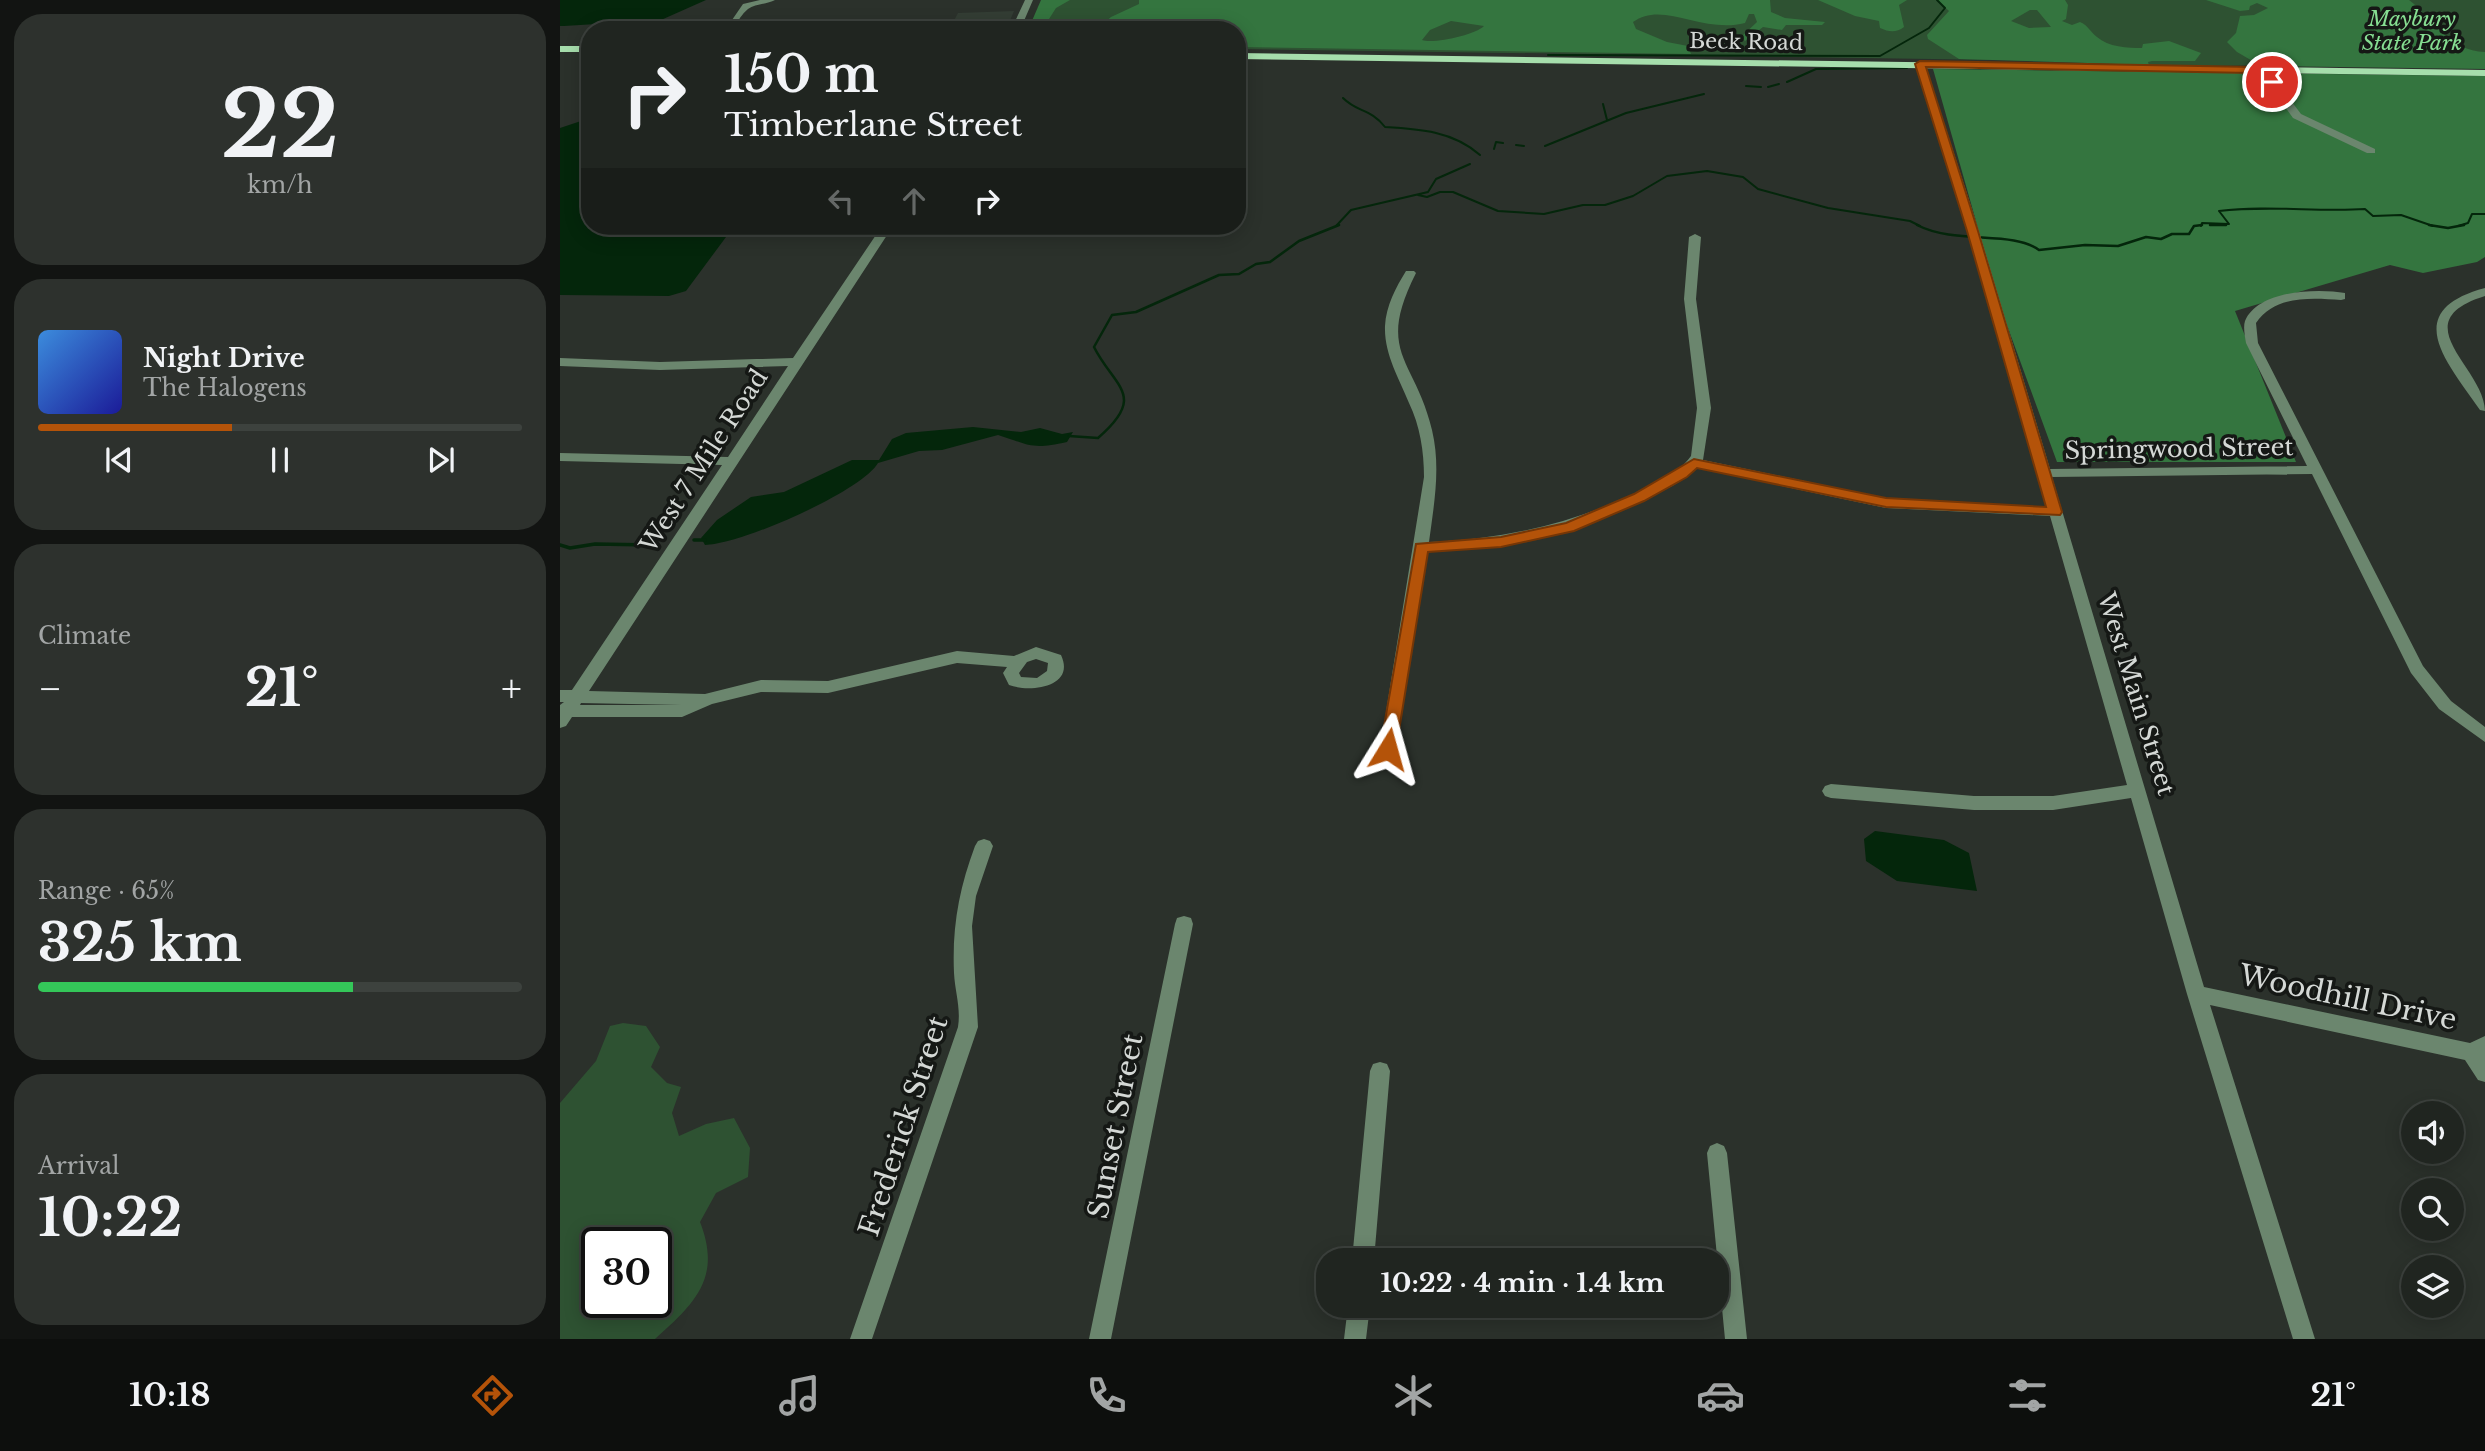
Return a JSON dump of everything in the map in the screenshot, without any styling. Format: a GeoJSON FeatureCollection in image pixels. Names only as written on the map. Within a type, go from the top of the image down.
{"type":"FeatureCollection","features":[{"type":"Feature","properties":{"kind":"main road"},"geometry":{"type":"LineString","coordinates":[[560,49],[581,49]]}},
{"type":"Feature","properties":{"kind":"main road","name":"Beck Road"},"geometry":{"type":"LineString","coordinates":[[1246,57],[1920,64],[2255,70],[2271,74],[2485,73]]}},
{"type":"Feature","properties":{"kind":"street"},"geometry":{"type":"LineString","coordinates":[[737,21],[746,6],[771,0]]}},
{"type":"Feature","properties":{"kind":"street"},"geometry":{"type":"LineString","coordinates":[[1019,21],[1029,0]]}},
{"type":"Feature","properties":{"kind":"street","name":"West Main Street"},"geometry":{"type":"LineString","coordinates":[[1920,64],[2139,790],[2197,994],[2304,1339]]}},
{"type":"Feature","properties":{"kind":"street"},"geometry":{"type":"LineString","coordinates":[[2271,74],[2297,116],[2371,151]]}},
{"type":"Feature","properties":{"kind":"street","name":"West 7 Mile Road"},"geometry":{"type":"LineString","coordinates":[[565,707],[881,235]]}},
{"type":"Feature","properties":{"kind":"street"},"geometry":{"type":"LineString","coordinates":[[1421,547],[1501,542],[1569,528],[1639,497],[1682,474],[1694,463],[1698,457],[1704,408],[1690,299],[1695,237]]}},
{"type":"Feature","properties":{"kind":"street"},"geometry":{"type":"LineString","coordinates":[[1388,749],[1421,547],[1430,452],[1423,421],[1393,353],[1390,329],[1392,307],[1410,273]]}},
{"type":"Feature","properties":{"kind":"street"},"geometry":{"type":"LineString","coordinates":[[2485,292],[2464,297],[2452,305],[2442,318],[2440,330],[2451,356],[2485,407]]}},
{"type":"Feature","properties":{"kind":"street"},"geometry":{"type":"LineString","coordinates":[[2341,296],[2296,297],[2269,304],[2254,316],[2249,328],[2255,352],[2417,669],[2445,705],[2485,736]]}},
{"type":"Feature","properties":{"kind":"street"},"geometry":{"type":"LineString","coordinates":[[560,362],[660,366],[671,370],[793,367]]}},
{"type":"Feature","properties":{"kind":"street"},"geometry":{"type":"LineString","coordinates":[[560,457],[731,461]]}},
{"type":"Feature","properties":{"kind":"street"},"geometry":{"type":"LineString","coordinates":[[1694,463],[1886,503],[2055,512]]}},
{"type":"Feature","properties":{"kind":"street","name":"Springwood Street"},"geometry":{"type":"LineString","coordinates":[[2043,473],[2316,470]]}},
{"type":"Feature","properties":{"kind":"street"},"geometry":{"type":"LineString","coordinates":[[565,707],[682,712],[708,699],[761,687],[828,687],[957,657],[1016,663]]}},
{"type":"Feature","properties":{"kind":"street"},"geometry":{"type":"LineString","coordinates":[[1831,791],[1974,803],[2040,803],[2139,790]]}},
{"type":"Feature","properties":{"kind":"street","name":"Frederick Street"},"geometry":{"type":"LineString","coordinates":[[861,1339],[968,1027],[970,1006],[964,984],[962,914],[968,885],[984,846]]}},
{"type":"Feature","properties":{"kind":"street","name":"Sunset Street"},"geometry":{"type":"LineString","coordinates":[[1100,1339],[1184,924]]}},
{"type":"Feature","properties":{"kind":"street","name":"Woodhill Drive"},"geometry":{"type":"LineString","coordinates":[[2197,994],[2478,1049]]}},
{"type":"Feature","properties":{"kind":"street"},"geometry":{"type":"LineString","coordinates":[[2478,1049],[2485,1073]]}},
{"type":"Feature","properties":{"kind":"street"},"geometry":{"type":"LineString","coordinates":[[1364,1248],[1380,1071]]}},
{"type":"Feature","properties":{"kind":"street"},"geometry":{"type":"LineString","coordinates":[[1717,1153],[1736,1339]]}},
{"type":"Feature","properties":{"kind":"street"},"geometry":{"type":"LineString","coordinates":[[1355,1339],[1358,1318]]}},
{"type":"Feature","properties":{"kind":"shaded area"},"geometry":{"type":"Polygon","coordinates":[[[560,0],[706,0],[661,20],[581,21],[581,25],[560,26],[560,0]]]}},
{"type":"Feature","properties":{"kind":"shaded area"},"geometry":{"type":"Polygon","coordinates":[[[1014,11],[1010,21],[954,21],[958,13],[1014,11]]]}},
{"type":"Feature","properties":{"kind":"shaded area"},"geometry":{"type":"Polygon","coordinates":[[[581,121],[581,235],[729,235],[686,291],[669,296],[560,295],[560,128],[581,121]]]}},
{"type":"Feature","properties":{"kind":"shaded area"},"geometry":{"type":"Polygon","coordinates":[[[973,427],[1021,432],[1040,428],[1062,434],[1073,432],[1067,442],[1046,446],[1031,445],[998,435],[942,450],[919,451],[878,463],[849,488],[770,527],[721,543],[705,545],[701,538],[717,520],[751,497],[784,492],[852,460],[879,460],[892,439],[906,433],[973,427]]]}},
{"type":"Feature","properties":{"kind":"shaded area"},"geometry":{"type":"Polygon","coordinates":[[[1875,831],[1944,840],[1969,853],[1977,891],[1897,881],[1866,861],[1864,839],[1875,831]]]}},
{"type":"Feature","properties":{"kind":"green space"},"geometry":{"type":"Polygon","coordinates":[[[1041,0],[1070,0],[1056,8],[1049,19],[1056,21],[1032,21],[1041,0]]]}},
{"type":"Feature","properties":{"kind":"green space","name":"Maybury State Park"},"geometry":{"type":"Polygon","coordinates":[[[1044,0],[2485,0],[2485,64],[2181,66],[2149,65],[2147,62],[1246,49],[1246,21],[1035,21],[1044,0]]]}},
{"type":"Feature","properties":{"kind":"green space"},"geometry":{"type":"Polygon","coordinates":[[[1139,0],[1770,0],[1771,12],[1785,18],[1825,22],[1822,25],[1786,25],[1782,30],[1763,27],[1745,41],[1741,37],[1757,22],[1754,14],[1749,14],[1745,23],[1729,25],[1657,14],[1633,22],[1636,29],[1667,42],[1688,46],[1691,54],[1246,47],[1246,21],[1106,21],[1139,4],[1139,0]],[[1451,21],[1430,30],[1422,40],[1454,38],[1484,26],[1451,21]]]}},
{"type":"Feature","properties":{"kind":"green space"},"geometry":{"type":"Polygon","coordinates":[[[1818,0],[1907,0],[1899,5],[1904,27],[1895,31],[1886,30],[1880,28],[1879,21],[1855,16],[1818,0]]]}},
{"type":"Feature","properties":{"kind":"green space"},"geometry":{"type":"Polygon","coordinates":[[[1937,0],[2065,0],[2068,5],[2066,19],[2062,21],[2072,25],[2080,22],[2097,37],[2112,45],[2142,48],[2143,44],[2169,41],[2201,53],[2195,61],[2152,61],[2148,62],[2149,65],[1959,59],[1928,39],[1927,35],[1949,11],[1937,0]],[[2030,10],[2011,21],[2029,28],[2051,27],[2037,10],[2030,10]]]}},
{"type":"Feature","properties":{"kind":"green space"},"geometry":{"type":"Polygon","coordinates":[[[2206,0],[2409,0],[2452,40],[2472,50],[2485,52],[2485,69],[2261,66],[2237,52],[2227,42],[2236,33],[2240,16],[2254,15],[2268,8],[2257,3],[2250,6],[2249,10],[2240,11],[2206,0]]]}},
{"type":"Feature","properties":{"kind":"green space"},"geometry":{"type":"Polygon","coordinates":[[[1933,69],[2485,76],[2485,257],[2477,262],[2423,273],[2390,265],[2235,311],[2296,462],[2057,462],[2000,306],[1933,69]]]}},
{"type":"Feature","properties":{"kind":"green space"},"geometry":{"type":"Polygon","coordinates":[[[623,1023],[646,1026],[660,1047],[651,1067],[667,1083],[681,1087],[672,1113],[679,1136],[706,1124],[734,1118],[750,1148],[748,1177],[716,1193],[700,1222],[708,1259],[701,1288],[693,1301],[655,1339],[560,1339],[560,1103],[596,1061],[610,1026],[623,1023]]]}},
{"type":"Feature","properties":{"kind":"waterway"},"geometry":{"type":"LineString","coordinates":[[1548,55],[1880,56],[1929,28],[1945,8],[1937,0]]}},
{"type":"Feature","properties":{"kind":"waterway"},"geometry":{"type":"LineString","coordinates":[[1787,82],[1816,69],[1907,68]]}},
{"type":"Feature","properties":{"kind":"waterway"},"geometry":{"type":"LineString","coordinates":[[1768,87],[1779,84]]}},
{"type":"Feature","properties":{"kind":"waterway"},"geometry":{"type":"LineString","coordinates":[[1746,86],[1761,87]]}},
{"type":"Feature","properties":{"kind":"waterway"},"geometry":{"type":"LineString","coordinates":[[1545,146],[1626,113],[1704,94]]}},
{"type":"Feature","properties":{"kind":"waterway"},"geometry":{"type":"LineString","coordinates":[[1343,98],[1385,127],[1423,130],[1447,136],[1480,155]]}},
{"type":"Feature","properties":{"kind":"waterway"},"geometry":{"type":"LineString","coordinates":[[1603,104],[1607,120]]}},
{"type":"Feature","properties":{"kind":"waterway"},"geometry":{"type":"LineString","coordinates":[[1494,149],[1496,142],[1503,143]]}},
{"type":"Feature","properties":{"kind":"waterway"},"geometry":{"type":"LineString","coordinates":[[1516,145],[1524,146]]}},
{"type":"Feature","properties":{"kind":"waterway"},"geometry":{"type":"LineString","coordinates":[[1336,226],[1351,210],[1428,192],[1436,179],[1470,164]]}},
{"type":"Feature","properties":{"kind":"waterway"},"geometry":{"type":"LineString","coordinates":[[1418,195],[1427,197],[1440,192],[1453,192],[1498,211],[1544,214],[1583,205],[1605,205],[1633,196],[1667,176],[1707,171],[1743,177],[1758,189],[1828,208],[1910,221],[1920,226]]}},
{"type":"Feature","properties":{"kind":"waterway"},"geometry":{"type":"LineString","coordinates":[[2201,225],[2229,224],[2219,211],[2237,209],[2365,209],[2373,216],[2401,215],[2431,225]]}},
{"type":"Feature","properties":{"kind":"waterway"},"geometry":{"type":"LineString","coordinates":[[2458,226],[2468,223],[2472,214],[2485,214]]}},
{"type":"Feature","properties":{"kind":"waterway"},"geometry":{"type":"LineString","coordinates":[[1069,436],[1098,438],[1121,411],[1124,401],[1122,391],[1094,347],[1112,315],[1136,312],[1219,275],[1239,274],[1256,264],[1270,262],[1299,241],[1339,225]]}},
{"type":"Feature","properties":{"kind":"waterway"},"geometry":{"type":"LineString","coordinates":[[1917,225],[1949,235],[2014,240],[2039,250],[2085,245],[2118,246],[2146,237],[2161,239],[2172,234],[2189,234],[2194,226],[2201,225]]}},
{"type":"Feature","properties":{"kind":"waterway"},"geometry":{"type":"LineString","coordinates":[[2210,225],[2226,225]]}},
{"type":"Feature","properties":{"kind":"waterway"},"geometry":{"type":"LineString","coordinates":[[2431,225],[2448,228],[2464,225]]}},
{"type":"Feature","properties":{"kind":"waterway"},"geometry":{"type":"LineString","coordinates":[[694,540],[705,540]]}},
{"type":"Feature","properties":{"kind":"waterway"},"geometry":{"type":"LineString","coordinates":[[560,545],[570,548],[595,544],[652,545]]}},
{"type":"Feature","properties":{"kind":"route"},"geometry":{"type":"LineString","coordinates":[[1388,749],[1421,547],[1501,542],[1569,528],[1639,497],[1682,474],[1694,463],[1886,503],[2055,512],[1973,231],[1920,64],[2255,70],[2258,75],[2272,82]]}}]}
